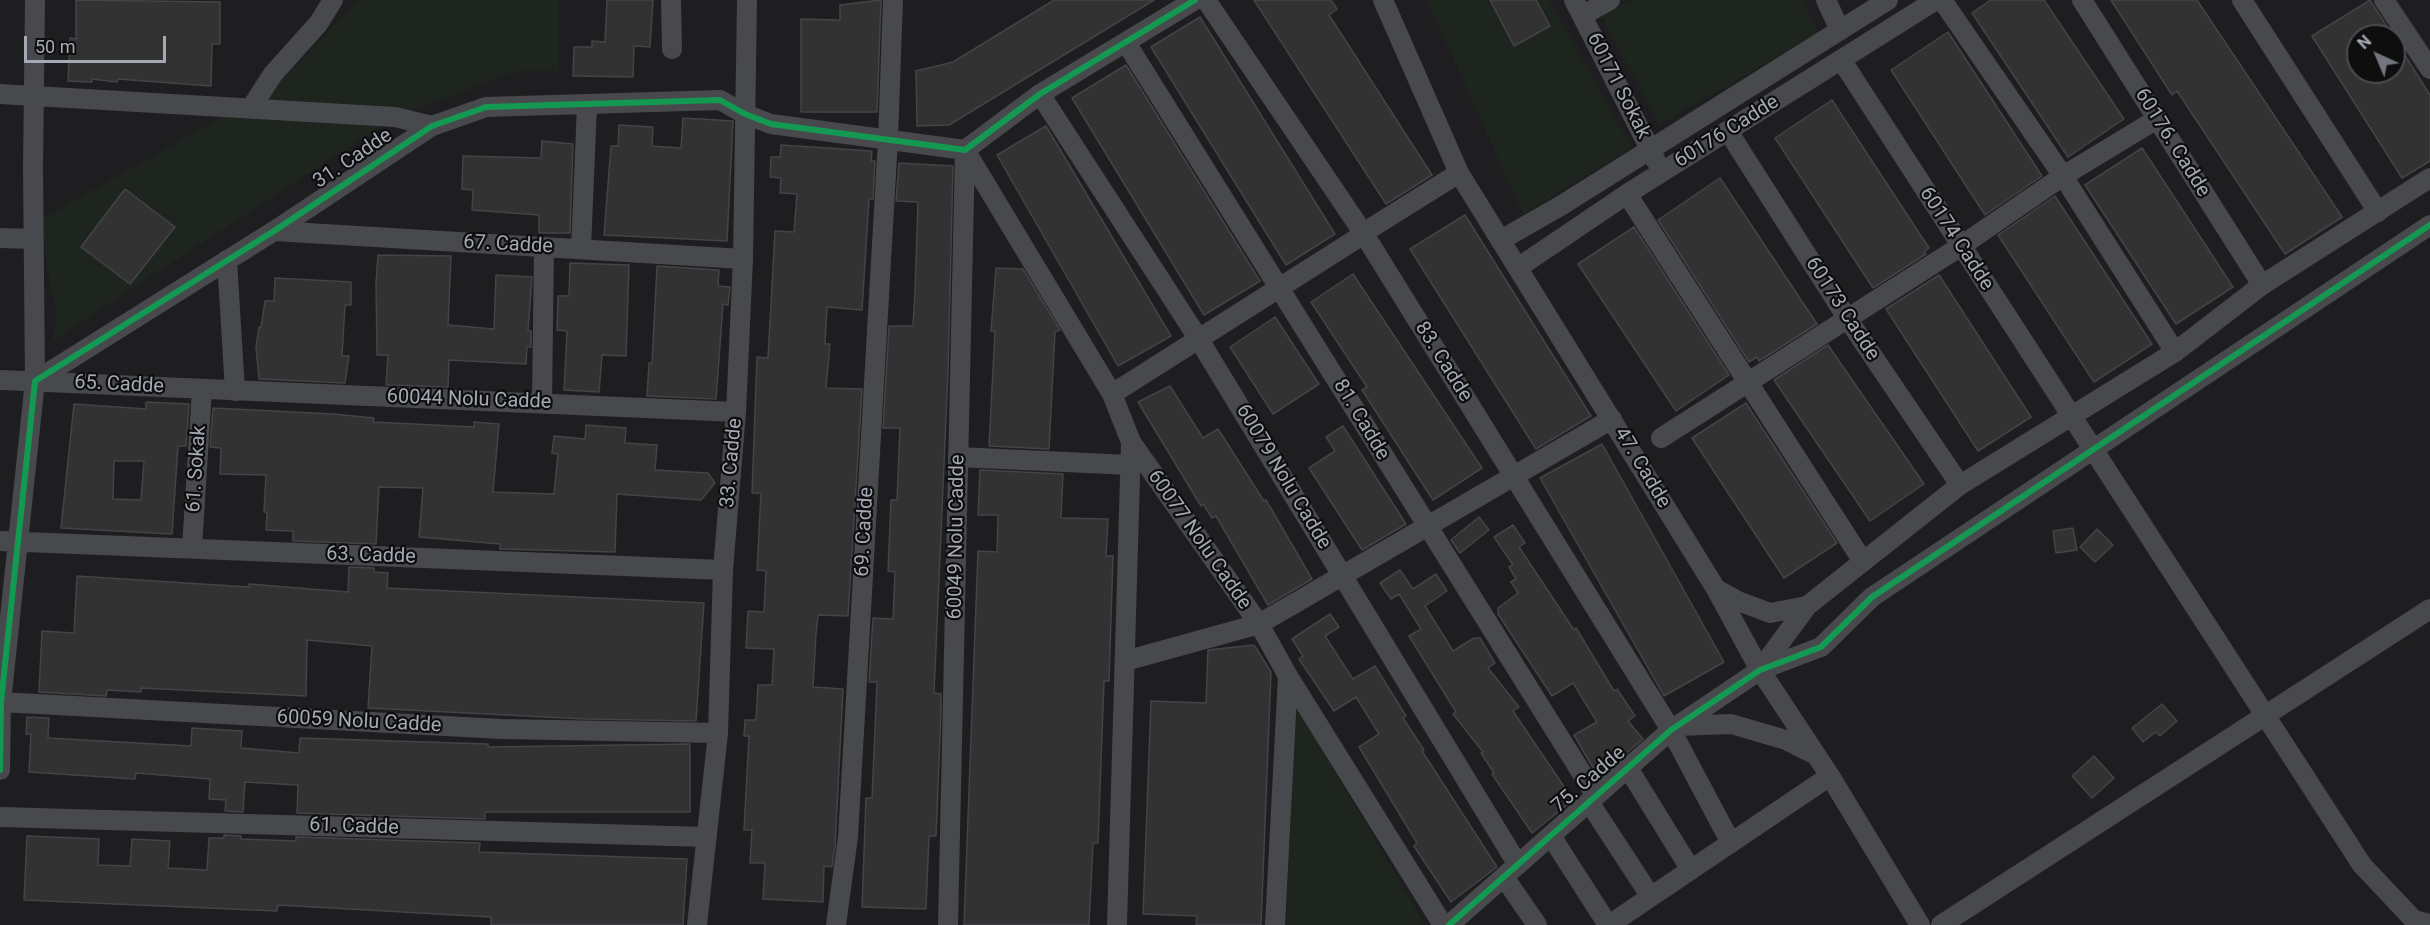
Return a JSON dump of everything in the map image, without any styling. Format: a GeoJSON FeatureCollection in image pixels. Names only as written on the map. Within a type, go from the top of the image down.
{"type":"FeatureCollection","features":[{"type":"Feature","properties":{"kind":"street"},"geometry":{"type":"LineString","coordinates":[[0,770],[0,702],[9,542],[35,381],[33,95],[35,0]]}},
{"type":"Feature","properties":{"kind":"street"},"geometry":{"type":"LineString","coordinates":[[250,108],[273,74],[318,24],[333,0]]}},
{"type":"Feature","properties":{"kind":"street"},"geometry":{"type":"LineString","coordinates":[[670,0],[672,49]]}},
{"type":"Feature","properties":{"kind":"street","name":"33. Cadde"},"geometry":{"type":"LineString","coordinates":[[697,925],[718,733],[723,570],[736,412],[742,259],[747,0]]}},
{"type":"Feature","properties":{"kind":"street","name":"69. Cadde"},"geometry":{"type":"LineString","coordinates":[[836,925],[848,837],[888,139],[893,0]]}},
{"type":"Feature","properties":{"kind":"street"},"geometry":{"type":"LineString","coordinates":[[965,150],[1040,94],[1127,44],[1195,0]]}},
{"type":"Feature","properties":{"kind":"street","name":"83. Cadde"},"geometry":{"type":"LineString","coordinates":[[1206,0],[1363,234],[1674,728],[1731,843]]}},
{"type":"Feature","properties":{"kind":"street","name":"47. Cadde"},"geometry":{"type":"LineString","coordinates":[[1383,0],[1459,173],[1716,589],[1760,670],[1830,776],[1920,925]]}},
{"type":"Feature","properties":{"kind":"street"},"geometry":{"type":"LineString","coordinates":[[1578,8],[1610,0]]}},
{"type":"Feature","properties":{"kind":"street"},"geometry":{"type":"LineString","coordinates":[[1826,0],[1840,30]]}},
{"type":"Feature","properties":{"kind":"street"},"geometry":{"type":"LineString","coordinates":[[1501,240],[1562,205],[1888,0]]}},
{"type":"Feature","properties":{"kind":"street","name":"60176 Cadde"},"geometry":{"type":"LineString","coordinates":[[1519,267],[1627,194],[1936,0]]}},
{"type":"Feature","properties":{"kind":"street"},"geometry":{"type":"LineString","coordinates":[[1942,0],[2063,176],[2175,352]]}},
{"type":"Feature","properties":{"kind":"street","name":"60176. Cadde"},"geometry":{"type":"LineString","coordinates":[[2082,0],[2262,285]]}},
{"type":"Feature","properties":{"kind":"street"},"geometry":{"type":"LineString","coordinates":[[2241,0],[2378,212]]}},
{"type":"Feature","properties":{"kind":"street"},"geometry":{"type":"LineString","coordinates":[[2385,0],[2430,69]]}},
{"type":"Feature","properties":{"kind":"street","name":"60171 Sokak"},"geometry":{"type":"LineString","coordinates":[[1578,8],[1662,173]]}},
{"type":"Feature","properties":{"kind":"street","name":"81. Cadde"},"geometry":{"type":"LineString","coordinates":[[1127,44],[1280,286],[1651,897]]}},
{"type":"Feature","properties":{"kind":"street","name":"60174 Cadde"},"geometry":{"type":"LineString","coordinates":[[1842,61],[2095,449],[2264,717],[2362,866],[2414,920],[2430,924]]}},
{"type":"Feature","properties":{"kind":"street"},"geometry":{"type":"LineString","coordinates":[[0,94],[395,117],[432,126]]}},
{"type":"Feature","properties":{"kind":"street","name":"60079 Nolu Cadde"},"geometry":{"type":"LineString","coordinates":[[1040,94],[1198,338],[1342,575],[1511,871],[1537,925]]}},
{"type":"Feature","properties":{"kind":"street","name":"31. Cadde"},"geometry":{"type":"LineString","coordinates":[[35,381],[274,231],[432,126],[486,107],[720,100],[745,114],[771,124],[965,150]]}},
{"type":"Feature","properties":{"kind":"street"},"geometry":{"type":"LineString","coordinates":[[581,249],[587,105]]}},
{"type":"Feature","properties":{"kind":"street"},"geometry":{"type":"LineString","coordinates":[[1661,438],[1961,246],[2063,176],[2157,119]]}},
{"type":"Feature","properties":{"kind":"street","name":"60173 Cadde"},"geometry":{"type":"LineString","coordinates":[[1728,132],[1847,318],[1960,485]]}},
{"type":"Feature","properties":{"kind":"street","name":"60077 Nolu Cadde"},"geometry":{"type":"LineString","coordinates":[[965,150],[1112,394],[1131,442],[1259,624],[1288,676],[1443,925]]}},
{"type":"Feature","properties":{"kind":"street","name":"60049 Nolu Cadde"},"geometry":{"type":"LineString","coordinates":[[948,925],[965,150]]}},
{"type":"Feature","properties":{"kind":"street"},"geometry":{"type":"LineString","coordinates":[[1112,394],[1459,173]]}},
{"type":"Feature","properties":{"kind":"street"},"geometry":{"type":"LineString","coordinates":[[1760,670],[1807,606],[1862,560],[1960,485],[2175,352],[2262,285],[2430,178]]}},
{"type":"Feature","properties":{"kind":"street"},"geometry":{"type":"LineString","coordinates":[[1627,194],[1862,560]]}},
{"type":"Feature","properties":{"kind":"street"},"geometry":{"type":"LineString","coordinates":[[1760,670],[1821,647],[1872,597],[2430,225]]}},
{"type":"Feature","properties":{"kind":"street","name":"67. Cadde"},"geometry":{"type":"LineString","coordinates":[[274,231],[742,259]]}},
{"type":"Feature","properties":{"kind":"street"},"geometry":{"type":"LineString","coordinates":[[0,238],[33,239]]}},
{"type":"Feature","properties":{"kind":"street"},"geometry":{"type":"LineString","coordinates":[[542,404],[544,247]]}},
{"type":"Feature","properties":{"kind":"street"},"geometry":{"type":"LineString","coordinates":[[227,260],[235,391]]}},
{"type":"Feature","properties":{"kind":"street","name":"65. Cadde"},"geometry":{"type":"LineString","coordinates":[[0,380],[202,389]]}},
{"type":"Feature","properties":{"kind":"street","name":"60044 Nolu Cadde"},"geometry":{"type":"LineString","coordinates":[[202,389],[736,412]]}},
{"type":"Feature","properties":{"kind":"street","name":"61. Sokak"},"geometry":{"type":"LineString","coordinates":[[192,548],[202,389]]}},
{"type":"Feature","properties":{"kind":"street"},"geometry":{"type":"LineString","coordinates":[[1125,661],[1259,624],[1515,478],[1612,419]]}},
{"type":"Feature","properties":{"kind":"street"},"geometry":{"type":"LineString","coordinates":[[1117,925],[1131,442]]}},
{"type":"Feature","properties":{"kind":"street"},"geometry":{"type":"LineString","coordinates":[[958,457],[1130,465]]}},
{"type":"Feature","properties":{"kind":"street","name":"63. Cadde"},"geometry":{"type":"LineString","coordinates":[[9,542],[723,570]]}},
{"type":"Feature","properties":{"kind":"street"},"geometry":{"type":"LineString","coordinates":[[1716,589],[1738,602],[1770,613],[1807,606]]}},
{"type":"Feature","properties":{"kind":"street"},"geometry":{"type":"LineString","coordinates":[[1941,925],[2430,609]]}},
{"type":"Feature","properties":{"kind":"street","name":"75. Cadde"},"geometry":{"type":"LineString","coordinates":[[1449,925],[1674,728],[1760,670]]}},
{"type":"Feature","properties":{"kind":"street"},"geometry":{"type":"LineString","coordinates":[[1275,925],[1288,676]]}},
{"type":"Feature","properties":{"kind":"street","name":"60059 Nolu Cadde"},"geometry":{"type":"LineString","coordinates":[[0,702],[501,729],[718,733]]}},
{"type":"Feature","properties":{"kind":"street"},"geometry":{"type":"LineString","coordinates":[[1674,728],[1731,724],[1786,740],[1816,755]]}},
{"type":"Feature","properties":{"kind":"street"},"geometry":{"type":"LineString","coordinates":[[1628,768],[1691,870]]}},
{"type":"Feature","properties":{"kind":"street"},"geometry":{"type":"LineString","coordinates":[[1551,836],[1609,925],[1830,776]]}},
{"type":"Feature","properties":{"kind":"street","name":"61. Cadde"},"geometry":{"type":"LineString","coordinates":[[0,818],[707,837]]}},
{"type":"Feature","properties":{"kind":"shaded area"},"geometry":{"type":"Polygon","coordinates":[[[0,0],[2430,0],[2430,925],[0,925],[0,0]]]}},
{"type":"Feature","properties":{"kind":"shaded area"},"geometry":{"type":"Polygon","coordinates":[[[360,0],[559,0],[559,71],[517,71],[395,117],[52,341],[57,316],[47,267],[42,219],[274,87],[360,0]]]}},
{"type":"Feature","properties":{"kind":"shaded area"},"geometry":{"type":"Polygon","coordinates":[[[1427,0],[1549,0],[1632,147],[1523,214],[1427,0]]]}},
{"type":"Feature","properties":{"kind":"shaded area"},"geometry":{"type":"Polygon","coordinates":[[[1630,0],[1801,0],[1819,33],[1659,125],[1601,15],[1630,0]]]}},
{"type":"Feature","properties":{"kind":"shaded area"},"geometry":{"type":"Polygon","coordinates":[[[1292,699],[1423,921],[1420,925],[1286,925],[1292,699]]]}},
{"type":"Feature","properties":{"kind":"building"},"geometry":{"type":"Polygon","coordinates":[[[76,0],[220,2],[220,44],[212,44],[211,86],[118,79],[117,82],[92,79],[92,82],[68,81],[70,38],[76,39],[76,0]]]}},
{"type":"Feature","properties":{"kind":"building"},"geometry":{"type":"Polygon","coordinates":[[[607,0],[653,0],[650,47],[634,46],[633,77],[573,76],[574,47],[592,47],[592,41],[605,42],[607,0]]]}},
{"type":"Feature","properties":{"kind":"building"},"geometry":{"type":"Polygon","coordinates":[[[881,0],[877,112],[801,112],[801,19],[840,20],[840,5],[881,0]]]}},
{"type":"Feature","properties":{"kind":"building"},"geometry":{"type":"Polygon","coordinates":[[[1054,0],[1154,0],[949,125],[917,126],[916,71],[953,62],[1054,0]]]}},
{"type":"Feature","properties":{"kind":"building"},"geometry":{"type":"Polygon","coordinates":[[[1254,0],[1331,0],[1337,9],[1329,15],[1432,175],[1386,204],[1254,0]]]}},
{"type":"Feature","properties":{"kind":"building"},"geometry":{"type":"Polygon","coordinates":[[[1490,0],[1536,0],[1550,26],[1514,46],[1490,0]]]}},
{"type":"Feature","properties":{"kind":"building"},"geometry":{"type":"Polygon","coordinates":[[[1991,0],[2044,0],[2124,119],[2068,157],[1972,13],[1991,0]]]}},
{"type":"Feature","properties":{"kind":"building"},"geometry":{"type":"Polygon","coordinates":[[[2111,0],[2197,0],[2342,217],[2285,254],[2177,91],[2172,95],[2111,0]]]}},
{"type":"Feature","properties":{"kind":"building"},"geometry":{"type":"Polygon","coordinates":[[[2370,0],[2385,24],[2346,24],[2346,84],[2406,84],[2406,57],[2430,95],[2430,161],[2402,178],[2312,36],[2370,0]]]}},
{"type":"Feature","properties":{"kind":"building"},"geometry":{"type":"Polygon","coordinates":[[[1200,17],[1335,234],[1286,265],[1151,47],[1200,17]]]}},
{"type":"Feature","properties":{"kind":"building"},"geometry":{"type":"Polygon","coordinates":[[[1948,32],[2042,176],[1985,215],[1891,70],[1948,32]]]}},
{"type":"Feature","properties":{"kind":"building"},"geometry":{"type":"Polygon","coordinates":[[[1126,65],[1260,281],[1204,315],[1072,98],[1126,65]]]}},
{"type":"Feature","properties":{"kind":"building"},"geometry":{"type":"Polygon","coordinates":[[[1832,100],[1929,248],[1924,252],[1926,254],[1873,288],[1775,138],[1832,100]]]}},
{"type":"Feature","properties":{"kind":"building"},"geometry":{"type":"Polygon","coordinates":[[[683,118],[733,121],[727,241],[604,235],[611,146],[618,146],[619,125],[653,127],[652,146],[681,148],[683,118]]]}},
{"type":"Feature","properties":{"kind":"building"},"geometry":{"type":"Polygon","coordinates":[[[1046,126],[1171,336],[1118,366],[997,155],[1046,126]]]}},
{"type":"Feature","properties":{"kind":"building"},"geometry":{"type":"Polygon","coordinates":[[[542,141],[573,144],[570,233],[539,233],[539,215],[472,210],[473,190],[462,189],[463,156],[541,158],[542,141]]]}},
{"type":"Feature","properties":{"kind":"building"},"geometry":{"type":"Polygon","coordinates":[[[781,145],[872,151],[871,161],[875,161],[873,199],[869,199],[862,310],[827,307],[825,344],[830,344],[826,388],[862,389],[848,616],[818,615],[816,634],[813,687],[843,689],[835,846],[832,867],[824,866],[823,902],[763,899],[765,863],[750,863],[752,830],[744,830],[749,736],[744,736],[745,720],[756,720],[758,685],[772,685],[774,649],[746,648],[748,611],[764,612],[766,571],[757,570],[761,493],[752,493],[757,357],[768,358],[775,231],[794,232],[797,194],[780,193],[781,178],[770,177],[771,157],[780,157],[781,145]]]}},
{"type":"Feature","properties":{"kind":"building"},"geometry":{"type":"Polygon","coordinates":[[[2142,148],[2233,287],[2176,324],[2085,185],[2142,148]]]}},
{"type":"Feature","properties":{"kind":"building"},"geometry":{"type":"Polygon","coordinates":[[[899,163],[953,166],[948,372],[934,693],[941,694],[941,710],[936,836],[929,836],[926,909],[862,907],[866,798],[872,798],[877,682],[869,682],[873,618],[893,619],[895,572],[888,571],[891,500],[897,500],[900,428],[883,428],[889,326],[913,326],[915,291],[918,202],[896,201],[899,163]]]}},
{"type":"Feature","properties":{"kind":"building"},"geometry":{"type":"Polygon","coordinates":[[[1720,178],[1817,324],[1759,361],[1757,357],[1749,362],[1658,220],[1720,178]]]}},
{"type":"Feature","properties":{"kind":"building"},"geometry":{"type":"Polygon","coordinates":[[[125,189],[175,227],[130,284],[81,247],[125,189]]]}},
{"type":"Feature","properties":{"kind":"building"},"geometry":{"type":"Polygon","coordinates":[[[2055,196],[2152,344],[2094,382],[1998,235],[2055,196]]]}},
{"type":"Feature","properties":{"kind":"building"},"geometry":{"type":"Polygon","coordinates":[[[1465,215],[1591,416],[1536,449],[1410,249],[1465,215]]]}},
{"type":"Feature","properties":{"kind":"building"},"geometry":{"type":"Polygon","coordinates":[[[1634,227],[1729,375],[1676,411],[1578,264],[1634,227]]]}},
{"type":"Feature","properties":{"kind":"building"},"geometry":{"type":"Polygon","coordinates":[[[378,255],[451,256],[448,325],[494,329],[496,275],[532,277],[528,331],[531,331],[531,347],[527,347],[526,364],[449,360],[448,387],[386,385],[388,355],[377,355],[378,255]]]}},
{"type":"Feature","properties":{"kind":"building"},"geometry":{"type":"Polygon","coordinates":[[[570,263],[629,265],[626,356],[602,355],[599,392],[564,390],[567,331],[557,330],[558,296],[569,296],[570,263]]]}},
{"type":"Feature","properties":{"kind":"building"},"geometry":{"type":"Polygon","coordinates":[[[657,266],[719,270],[718,286],[730,287],[728,305],[723,304],[716,399],[647,396],[649,363],[652,363],[657,266]]]}},
{"type":"Feature","properties":{"kind":"building"},"geometry":{"type":"Polygon","coordinates":[[[996,268],[1023,269],[1060,330],[1055,332],[1049,449],[989,446],[995,331],[991,331],[996,268]]]}},
{"type":"Feature","properties":{"kind":"building"},"geometry":{"type":"Polygon","coordinates":[[[1353,274],[1482,468],[1433,500],[1362,390],[1367,387],[1311,302],[1353,274]]]}},
{"type":"Feature","properties":{"kind":"building"},"geometry":{"type":"Polygon","coordinates":[[[1939,275],[2031,417],[1978,451],[1886,309],[1939,275]]]}},
{"type":"Feature","properties":{"kind":"building"},"geometry":{"type":"Polygon","coordinates":[[[275,278],[351,282],[351,305],[345,305],[342,356],[349,356],[345,383],[259,379],[256,347],[259,327],[261,328],[265,301],[274,301],[275,278]]]}},
{"type":"Feature","properties":{"kind":"building"},"geometry":{"type":"Polygon","coordinates":[[[1275,317],[1319,384],[1273,414],[1230,347],[1275,317]]]}},
{"type":"Feature","properties":{"kind":"building"},"geometry":{"type":"Polygon","coordinates":[[[1828,345],[1924,484],[1870,521],[1774,380],[1828,345]]]}},
{"type":"Feature","properties":{"kind":"building"},"geometry":{"type":"Polygon","coordinates":[[[1170,386],[1203,438],[1218,429],[1264,501],[1266,500],[1312,579],[1268,605],[1216,516],[1212,518],[1203,504],[1201,506],[1138,402],[1170,386]]]}},
{"type":"Feature","properties":{"kind":"building"},"geometry":{"type":"Polygon","coordinates":[[[146,402],[189,404],[186,446],[178,446],[172,534],[61,528],[74,404],[146,409],[146,402]],[[114,461],[113,499],[141,500],[144,461],[114,461]]]}},
{"type":"Feature","properties":{"kind":"building"},"geometry":{"type":"Polygon","coordinates":[[[1746,403],[1837,543],[1784,578],[1692,438],[1746,403]]]}},
{"type":"Feature","properties":{"kind":"building"},"geometry":{"type":"Polygon","coordinates":[[[213,408],[333,414],[374,418],[373,422],[474,427],[474,422],[499,424],[493,492],[554,494],[558,454],[552,453],[554,436],[585,439],[586,425],[626,428],[625,443],[657,445],[655,470],[708,473],[715,483],[701,500],[617,494],[615,552],[500,549],[500,544],[419,537],[423,488],[379,487],[376,544],[293,541],[293,531],[266,530],[267,512],[264,512],[266,475],[220,474],[221,448],[210,447],[213,408]]]}},
{"type":"Feature","properties":{"kind":"building"},"geometry":{"type":"Polygon","coordinates":[[[1343,426],[1406,524],[1362,550],[1309,468],[1335,451],[1326,437],[1343,426]]]}},
{"type":"Feature","properties":{"kind":"building"},"geometry":{"type":"Polygon","coordinates":[[[1602,444],[1724,662],[1664,696],[1540,478],[1602,444]]]}},
{"type":"Feature","properties":{"kind":"building"},"geometry":{"type":"Polygon","coordinates":[[[980,470],[1063,474],[1061,518],[1108,519],[1106,556],[1113,556],[1109,681],[1104,681],[1098,843],[1093,843],[1089,925],[964,925],[978,551],[997,552],[998,515],[978,515],[980,470]]]}},
{"type":"Feature","properties":{"kind":"building"},"geometry":{"type":"Polygon","coordinates":[[[1479,517],[1489,530],[1460,553],[1451,540],[1479,517]]]}},
{"type":"Feature","properties":{"kind":"building"},"geometry":{"type":"Polygon","coordinates":[[[1513,525],[1525,543],[1519,547],[1574,630],[1576,628],[1614,691],[1617,689],[1635,716],[1628,721],[1643,739],[1625,754],[1595,771],[1574,735],[1597,722],[1573,683],[1552,696],[1498,614],[1498,608],[1518,593],[1511,582],[1516,579],[1509,567],[1513,565],[1494,537],[1513,525]]]}},
{"type":"Feature","properties":{"kind":"building"},"geometry":{"type":"Polygon","coordinates":[[[2073,528],[2077,550],[2056,553],[2053,531],[2073,528]]]}},
{"type":"Feature","properties":{"kind":"building"},"geometry":{"type":"Polygon","coordinates":[[[2097,529],[2113,545],[2095,562],[2080,547],[2097,529]]]}},
{"type":"Feature","properties":{"kind":"building"},"geometry":{"type":"Polygon","coordinates":[[[349,567],[374,568],[374,572],[388,573],[387,588],[704,603],[696,721],[585,719],[368,708],[372,646],[307,640],[306,696],[141,688],[141,692],[107,690],[106,696],[39,692],[42,631],[74,633],[77,576],[249,587],[249,584],[348,592],[349,567]]]}},
{"type":"Feature","properties":{"kind":"building"},"geometry":{"type":"Polygon","coordinates":[[[1400,570],[1413,589],[1436,574],[1447,591],[1425,606],[1453,651],[1474,638],[1480,638],[1495,663],[1488,668],[1519,707],[1513,711],[1573,800],[1532,833],[1492,774],[1494,773],[1481,753],[1483,752],[1453,714],[1456,712],[1409,636],[1421,629],[1399,594],[1391,599],[1380,583],[1400,570]]]}},
{"type":"Feature","properties":{"kind":"building"},"geometry":{"type":"Polygon","coordinates":[[[1330,614],[1339,627],[1325,636],[1353,679],[1375,666],[1406,716],[1403,718],[1424,750],[1422,751],[1497,867],[1451,902],[1414,846],[1417,843],[1359,747],[1379,734],[1356,697],[1334,711],[1299,659],[1303,656],[1292,639],[1330,614]]]}},
{"type":"Feature","properties":{"kind":"building"},"geometry":{"type":"Polygon","coordinates":[[[1254,645],[1271,672],[1261,925],[1196,925],[1197,916],[1143,914],[1151,701],[1206,703],[1208,650],[1254,645]]]}},
{"type":"Feature","properties":{"kind":"building"},"geometry":{"type":"Polygon","coordinates":[[[2162,704],[2177,721],[2160,736],[2156,732],[2143,742],[2132,728],[2162,704]]]}},
{"type":"Feature","properties":{"kind":"building"},"geometry":{"type":"Polygon","coordinates":[[[27,717],[49,718],[48,738],[191,746],[192,728],[242,731],[241,748],[299,753],[300,738],[488,744],[488,747],[690,744],[690,812],[485,812],[485,819],[297,813],[298,785],[245,782],[243,812],[225,811],[226,800],[209,799],[210,779],[136,773],[135,779],[29,772],[31,734],[26,734],[27,717]]]}},
{"type":"Feature","properties":{"kind":"building"},"geometry":{"type":"Polygon","coordinates":[[[2094,756],[2114,778],[2092,798],[2072,776],[2094,756]]]}},
{"type":"Feature","properties":{"kind":"building"},"geometry":{"type":"Polygon","coordinates":[[[224,835],[241,836],[241,839],[296,841],[296,837],[480,843],[479,852],[687,859],[683,925],[491,925],[491,917],[278,905],[277,911],[24,900],[27,836],[99,839],[98,865],[130,866],[132,839],[170,841],[168,868],[207,870],[209,838],[224,838],[224,835]]]}},
{"type":"Feature","properties":{"kind":"cycle path"},"geometry":{"type":"LineString","coordinates":[[0,770],[1,702],[35,381],[274,231],[432,126],[486,107],[720,100],[745,114],[771,124],[965,150],[1040,94],[1195,0]]}},
{"type":"Feature","properties":{"kind":"cycle path"},"geometry":{"type":"LineString","coordinates":[[1449,925],[1671,730],[1760,670],[1821,647],[1872,597],[2430,225]]}}]}
